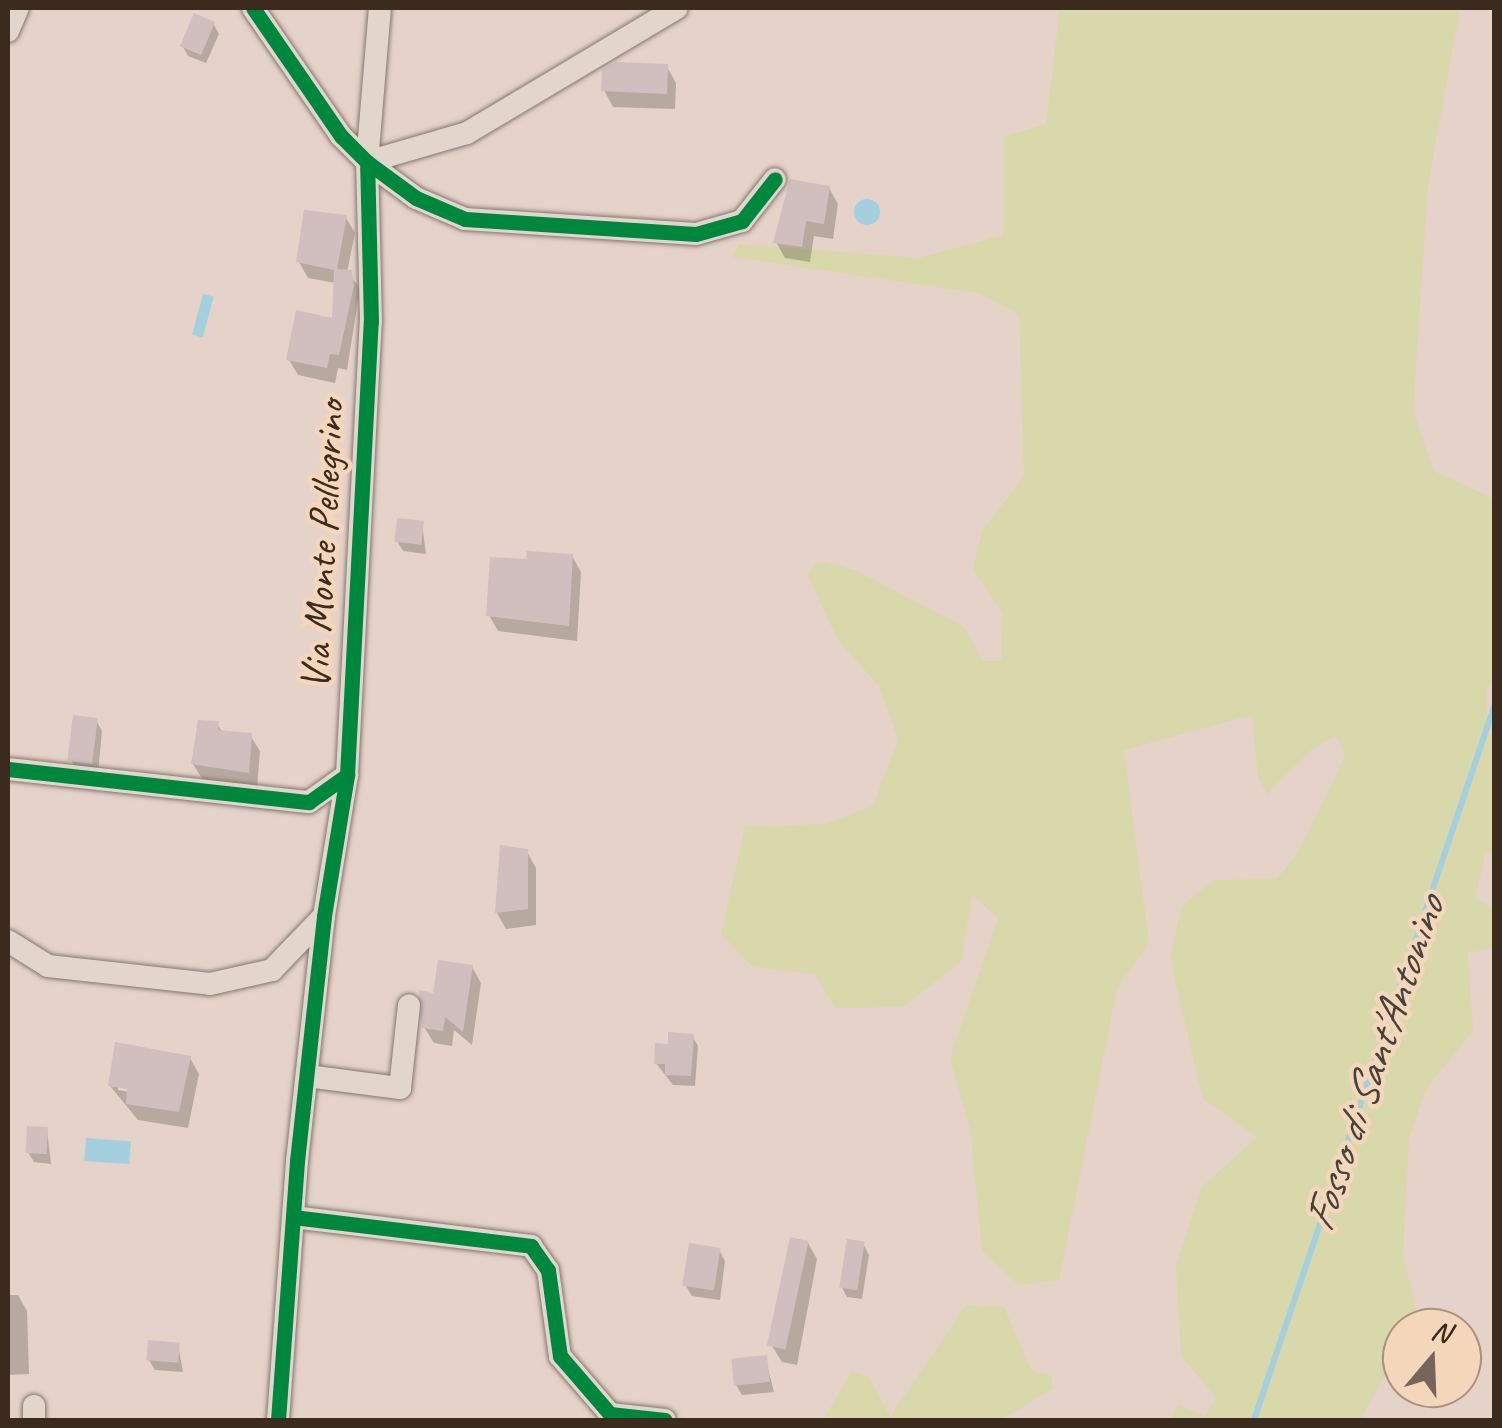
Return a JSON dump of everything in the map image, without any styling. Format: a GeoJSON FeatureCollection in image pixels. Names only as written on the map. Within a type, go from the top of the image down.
{"type":"FeatureCollection","features":[{"type":"Feature","properties":{"kind":"street"},"geometry":{"type":"LineString","coordinates":[[8,30],[18,8]]}},
{"type":"Feature","properties":{"kind":"street"},"geometry":{"type":"LineString","coordinates":[[253,8],[337,130],[368,162],[416,198],[465,219],[696,234],[734,226],[774,180]]}},
{"type":"Feature","properties":{"kind":"street","name":"Via Monte Pellegrino"},"geometry":{"type":"LineString","coordinates":[[278,1420],[306,1076],[324,916],[347,775],[371,322],[368,162],[380,8]]}},
{"type":"Feature","properties":{"kind":"street"},"geometry":{"type":"LineString","coordinates":[[368,162],[466,133],[677,8]]}},
{"type":"Feature","properties":{"kind":"street"},"geometry":{"type":"LineString","coordinates":[[8,769],[309,802],[347,775]]}},
{"type":"Feature","properties":{"kind":"street"},"geometry":{"type":"LineString","coordinates":[[8,940],[48,966],[210,984],[272,970],[324,916]]}},
{"type":"Feature","properties":{"kind":"street"},"geometry":{"type":"LineString","coordinates":[[306,1076],[400,1088],[409,1005]]}},
{"type":"Feature","properties":{"kind":"street"},"geometry":{"type":"LineString","coordinates":[[293,1217],[531,1246],[548,1270],[560,1356],[610,1414],[665,1420]]}},
{"type":"Feature","properties":{"kind":"green space"},"geometry":{"type":"Polygon","coordinates":[[[1060,8],[1460,8],[1428,186],[1413,411],[1434,471],[1494,499],[1494,679],[1487,689],[1487,733],[1494,739],[1494,851],[1485,853],[1476,897],[1494,910],[1494,948],[1468,953],[1473,1031],[1426,1089],[1409,1138],[1403,1254],[1415,1308],[1382,1308],[1382,1382],[1360,1420],[1169,1420],[1178,1405],[1205,1416],[1216,1398],[1181,1356],[1176,1266],[1201,1188],[1257,1137],[1203,1099],[1170,960],[1181,907],[1213,880],[1277,879],[1299,851],[1345,756],[1336,736],[1310,751],[1267,794],[1258,778],[1252,715],[1124,750],[1149,943],[1117,988],[1059,1280],[1019,1285],[982,1251],[970,1130],[950,1058],[998,918],[972,895],[961,962],[903,1007],[835,1008],[815,974],[753,967],[721,934],[745,827],[825,824],[873,806],[898,739],[879,686],[838,640],[807,574],[818,561],[855,570],[963,626],[983,661],[1001,661],[1003,613],[973,570],[982,531],[1024,476],[1019,314],[977,293],[733,257],[739,244],[919,258],[1003,235],[1003,137],[1046,124],[1060,8]]]}},
{"type":"Feature","properties":{"kind":"green space"},"geometry":{"type":"Polygon","coordinates":[[[966,1305],[1004,1307],[1031,1370],[1051,1376],[1053,1389],[1000,1420],[823,1420],[852,1371],[869,1377],[890,1417],[966,1305]]]}},
{"type":"Feature","properties":{"kind":"water"},"geometry":{"type":"Polygon","coordinates":[[[867,199],[876,203],[880,212],[876,221],[867,225],[858,221],[854,212],[858,203],[867,199]]]}},
{"type":"Feature","properties":{"kind":"water"},"geometry":{"type":"Polygon","coordinates":[[[203,294],[214,297],[203,337],[192,335],[203,294]]]}},
{"type":"Feature","properties":{"kind":"water"},"geometry":{"type":"Polygon","coordinates":[[[86,1138],[131,1141],[129,1164],[84,1161],[86,1138]]]}},
{"type":"Feature","properties":{"kind":"building"},"geometry":{"type":"Polygon","coordinates":[[[194,13],[215,22],[201,55],[180,46],[194,13]]]}},
{"type":"Feature","properties":{"kind":"building"},"geometry":{"type":"Polygon","coordinates":[[[616,62],[668,64],[667,94],[601,91],[602,70],[616,62]]]}},
{"type":"Feature","properties":{"kind":"building"},"geometry":{"type":"Polygon","coordinates":[[[790,179],[830,186],[824,224],[806,221],[802,247],[773,243],[790,179]]]}},
{"type":"Feature","properties":{"kind":"building"},"geometry":{"type":"Polygon","coordinates":[[[304,210],[347,215],[337,269],[352,270],[354,285],[339,355],[330,354],[327,368],[286,360],[296,310],[332,318],[334,270],[296,262],[304,210]]]}},
{"type":"Feature","properties":{"kind":"building"},"geometry":{"type":"Polygon","coordinates":[[[397,518],[424,521],[421,545],[394,542],[397,518]]]}},
{"type":"Feature","properties":{"kind":"building"},"geometry":{"type":"Polygon","coordinates":[[[527,551],[573,554],[569,626],[486,616],[490,557],[526,559],[527,551]]]}},
{"type":"Feature","properties":{"kind":"building"},"geometry":{"type":"Polygon","coordinates":[[[73,715],[98,718],[92,764],[67,761],[73,715]]]}},
{"type":"Feature","properties":{"kind":"building"},"geometry":{"type":"Polygon","coordinates":[[[198,720],[219,721],[218,730],[252,733],[249,773],[191,764],[198,720]]]}},
{"type":"Feature","properties":{"kind":"building"},"geometry":{"type":"Polygon","coordinates":[[[500,845],[528,849],[528,909],[495,913],[500,845]]]}},
{"type":"Feature","properties":{"kind":"building"},"geometry":{"type":"Polygon","coordinates":[[[438,960],[473,965],[463,1032],[445,1017],[443,1031],[422,1028],[419,990],[433,993],[438,960]]]}},
{"type":"Feature","properties":{"kind":"building"},"geometry":{"type":"Polygon","coordinates":[[[668,1032],[694,1034],[691,1076],[665,1075],[665,1064],[654,1064],[655,1043],[668,1044],[668,1032]]]}},
{"type":"Feature","properties":{"kind":"building"},"geometry":{"type":"Polygon","coordinates":[[[115,1042],[191,1056],[179,1112],[126,1104],[127,1089],[108,1086],[115,1042]]]}},
{"type":"Feature","properties":{"kind":"building"},"geometry":{"type":"Polygon","coordinates":[[[27,1126],[48,1127],[47,1154],[26,1153],[27,1126]]]}},
{"type":"Feature","properties":{"kind":"building"},"geometry":{"type":"Polygon","coordinates":[[[790,1237],[809,1241],[786,1350],[767,1346],[790,1237]]]}},
{"type":"Feature","properties":{"kind":"building"},"geometry":{"type":"Polygon","coordinates":[[[847,1239],[865,1242],[857,1290],[839,1287],[847,1239]]]}},
{"type":"Feature","properties":{"kind":"building"},"geometry":{"type":"Polygon","coordinates":[[[689,1243],[721,1248],[714,1290],[682,1285],[689,1243]]]}},
{"type":"Feature","properties":{"kind":"building"},"geometry":{"type":"Polygon","coordinates":[[[148,1340],[180,1343],[178,1363],[146,1360],[148,1340]]]}},
{"type":"Feature","properties":{"kind":"building"},"geometry":{"type":"Polygon","coordinates":[[[767,1355],[770,1382],[734,1386],[731,1359],[767,1355]]]}},
{"type":"Feature","properties":{"kind":"waterway","name":"Fosso di Sant'Antonino"},"geometry":{"type":"LineString","coordinates":[[1254,1420],[1494,707]]}},
{"type":"Feature","properties":{"kind":"cycle path"},"geometry":{"type":"LineString","coordinates":[[8,769],[309,802],[347,775],[371,322],[367,162],[341,136],[253,8]]}},
{"type":"Feature","properties":{"kind":"cycle path"},"geometry":{"type":"LineString","coordinates":[[367,162],[416,198],[465,219],[696,234],[742,221],[775,179]]}},
{"type":"Feature","properties":{"kind":"cycle path"},"geometry":{"type":"LineString","coordinates":[[278,1420],[297,1161],[324,916],[347,775]]}},
{"type":"Feature","properties":{"kind":"cycle path"},"geometry":{"type":"LineString","coordinates":[[293,1217],[531,1246],[548,1270],[560,1356],[610,1414],[665,1420]]}}]}
